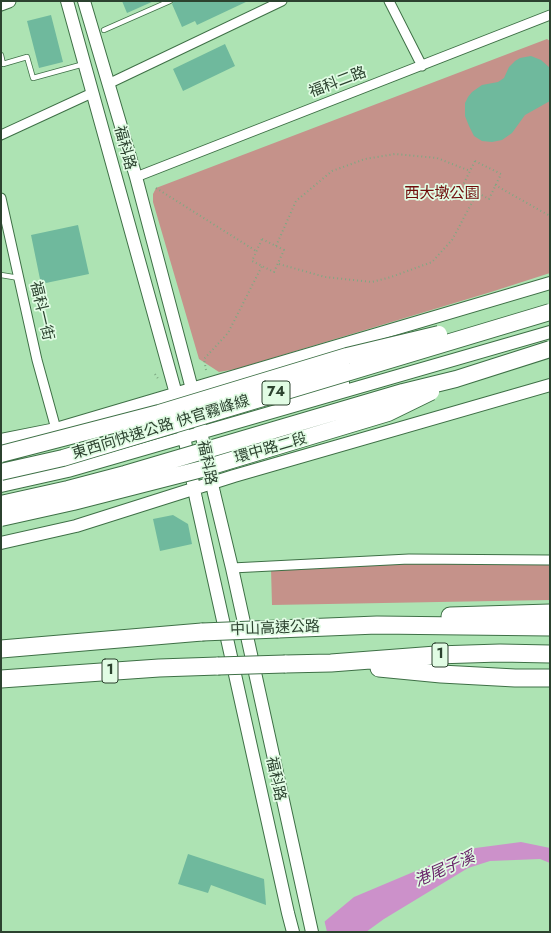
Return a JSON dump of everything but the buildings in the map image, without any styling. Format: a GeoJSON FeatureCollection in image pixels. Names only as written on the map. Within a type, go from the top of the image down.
{"type":"FeatureCollection","features":[{"type":"Feature","properties":{"kind":"highway","name":"東西向快速公路 快官霧峰線"},"geometry":{"type":"LineString","coordinates":[[1,472],[63,458],[550,312]]}},
{"type":"Feature","properties":{"kind":"highway","name":"74"},"geometry":{"type":"LineString","coordinates":[[1,454],[159,413],[347,356],[446,333],[531,317]]}},
{"type":"Feature","properties":{"kind":"highway","name":"74"},"geometry":{"type":"LineString","coordinates":[[1,504],[125,474],[402,392],[456,380],[550,349]]}},
{"type":"Feature","properties":{"kind":"highway","name":"74"},"geometry":{"type":"LineString","coordinates":[[1,518],[73,502],[232,460],[388,412],[456,380]]}},
{"type":"Feature","properties":{"kind":"highway"},"geometry":{"type":"LineString","coordinates":[[377,625],[445,616],[550,614]]}},
{"type":"Feature","properties":{"kind":"highway","name":"中山高速公路"},"geometry":{"type":"LineString","coordinates":[[1,649],[202,632],[278,628],[377,625],[550,627]]}},
{"type":"Feature","properties":{"kind":"highway","name":"1"},"geometry":{"type":"LineString","coordinates":[[1,679],[151,669],[331,663],[436,655],[500,653],[550,654]]}},
{"type":"Feature","properties":{"kind":"highway"},"geometry":{"type":"LineString","coordinates":[[331,663],[441,674],[515,678],[550,678]]}},
{"type":"Feature","properties":{"kind":"main road"},"geometry":{"type":"LineString","coordinates":[[1,4],[9,1]]}},
{"type":"Feature","properties":{"kind":"street","name":"福科路"},"geometry":{"type":"LineString","coordinates":[[67,1],[176,394],[194,490],[293,932]]}},
{"type":"Feature","properties":{"kind":"street","name":"福科路"},"geometry":{"type":"LineString","coordinates":[[84,1],[136,178],[192,389],[312,932]]}},
{"type":"Feature","properties":{"kind":"street"},"geometry":{"type":"LineString","coordinates":[[108,84],[282,1]]}},
{"type":"Feature","properties":{"kind":"street"},"geometry":{"type":"LineString","coordinates":[[389,1],[422,66]]}},
{"type":"Feature","properties":{"kind":"street","name":"福科二路"},"geometry":{"type":"LineString","coordinates":[[136,178],[550,15]]}},
{"type":"Feature","properties":{"kind":"street"},"geometry":{"type":"LineString","coordinates":[[1,135],[92,93]]}},
{"type":"Feature","properties":{"kind":"street","name":"福科一街"},"geometry":{"type":"LineString","coordinates":[[1,198],[37,360],[56,429]]}},
{"type":"Feature","properties":{"kind":"street"},"geometry":{"type":"LineString","coordinates":[[1,440],[56,429],[550,283]]}},
{"type":"Feature","properties":{"kind":"street"},"geometry":{"type":"LineString","coordinates":[[1,486],[68,471],[183,433],[550,324]]}},
{"type":"Feature","properties":{"kind":"street"},"geometry":{"type":"LineString","coordinates":[[200,428],[550,332]]}},
{"type":"Feature","properties":{"kind":"street","name":"環中路二段"},"geometry":{"type":"LineString","coordinates":[[1,543],[76,526],[212,484],[550,385]]}},
{"type":"Feature","properties":{"kind":"street"},"geometry":{"type":"LineString","coordinates":[[1,475],[183,433]]}},
{"type":"Feature","properties":{"kind":"street"},"geometry":{"type":"LineString","coordinates":[[232,568],[409,559],[550,560]]}},
{"type":"Feature","properties":{"kind":"lane"},"geometry":{"type":"LineString","coordinates":[[104,30],[170,1]]}},
{"type":"Feature","properties":{"kind":"lane"},"geometry":{"type":"LineString","coordinates":[[1,55],[4,64],[27,57],[33,78],[84,64]]}},
{"type":"Feature","properties":{"kind":"lane"},"geometry":{"type":"LineString","coordinates":[[1,275],[19,278]]}},
{"type":"Feature","properties":{"kind":"path"},"geometry":{"type":"LineString","coordinates":[[276,246],[296,201],[332,170],[365,159],[394,154],[437,158],[470,171]]}},
{"type":"Feature","properties":{"kind":"path"},"geometry":{"type":"LineString","coordinates":[[475,160],[501,174],[488,199],[463,185],[470,171],[475,160]]}},
{"type":"Feature","properties":{"kind":"path"},"geometry":{"type":"LineString","coordinates":[[496,185],[550,216]]}},
{"type":"Feature","properties":{"kind":"path"},"geometry":{"type":"LineString","coordinates":[[156,188],[256,251]]}},
{"type":"Feature","properties":{"kind":"path"},"geometry":{"type":"LineString","coordinates":[[279,264],[325,277],[372,282],[392,277],[432,262],[452,240],[477,193]]}},
{"type":"Feature","properties":{"kind":"path"},"geometry":{"type":"LineString","coordinates":[[262,239],[276,246],[284,250],[279,264],[274,272],[252,261],[262,239]]}},
{"type":"Feature","properties":{"kind":"path"},"geometry":{"type":"LineString","coordinates":[[206,370],[204,359],[228,333],[262,266]]}},
{"type":"Feature","properties":{"kind":"path"},"geometry":{"type":"LineString","coordinates":[[155,374],[161,383]]}},
{"type":"Feature","properties":{"kind":"green space","name":"西大墩公園"},"geometry":{"type":"Polygon","coordinates":[[[547,39],[550,41],[550,273],[236,369],[219,372],[199,359],[153,202],[153,194],[156,188],[547,39]]]}},
{"type":"Feature","properties":{"kind":"green space"},"geometry":{"type":"Polygon","coordinates":[[[413,562],[550,563],[550,600],[272,605],[271,569],[413,562]]]}},
{"type":"Feature","properties":{"kind":"water","name":"港尾子溪"},"geometry":{"type":"Polygon","coordinates":[[[521,842],[550,848],[550,863],[540,859],[490,861],[468,868],[384,919],[366,932],[312,932],[354,897],[468,849],[521,842]]]}},
{"type":"Feature","properties":{"kind":"pier"},"geometry":{"type":"Polygon","coordinates":[[[324,919],[327,932],[310,932],[310,930],[324,919]]]}}]}
